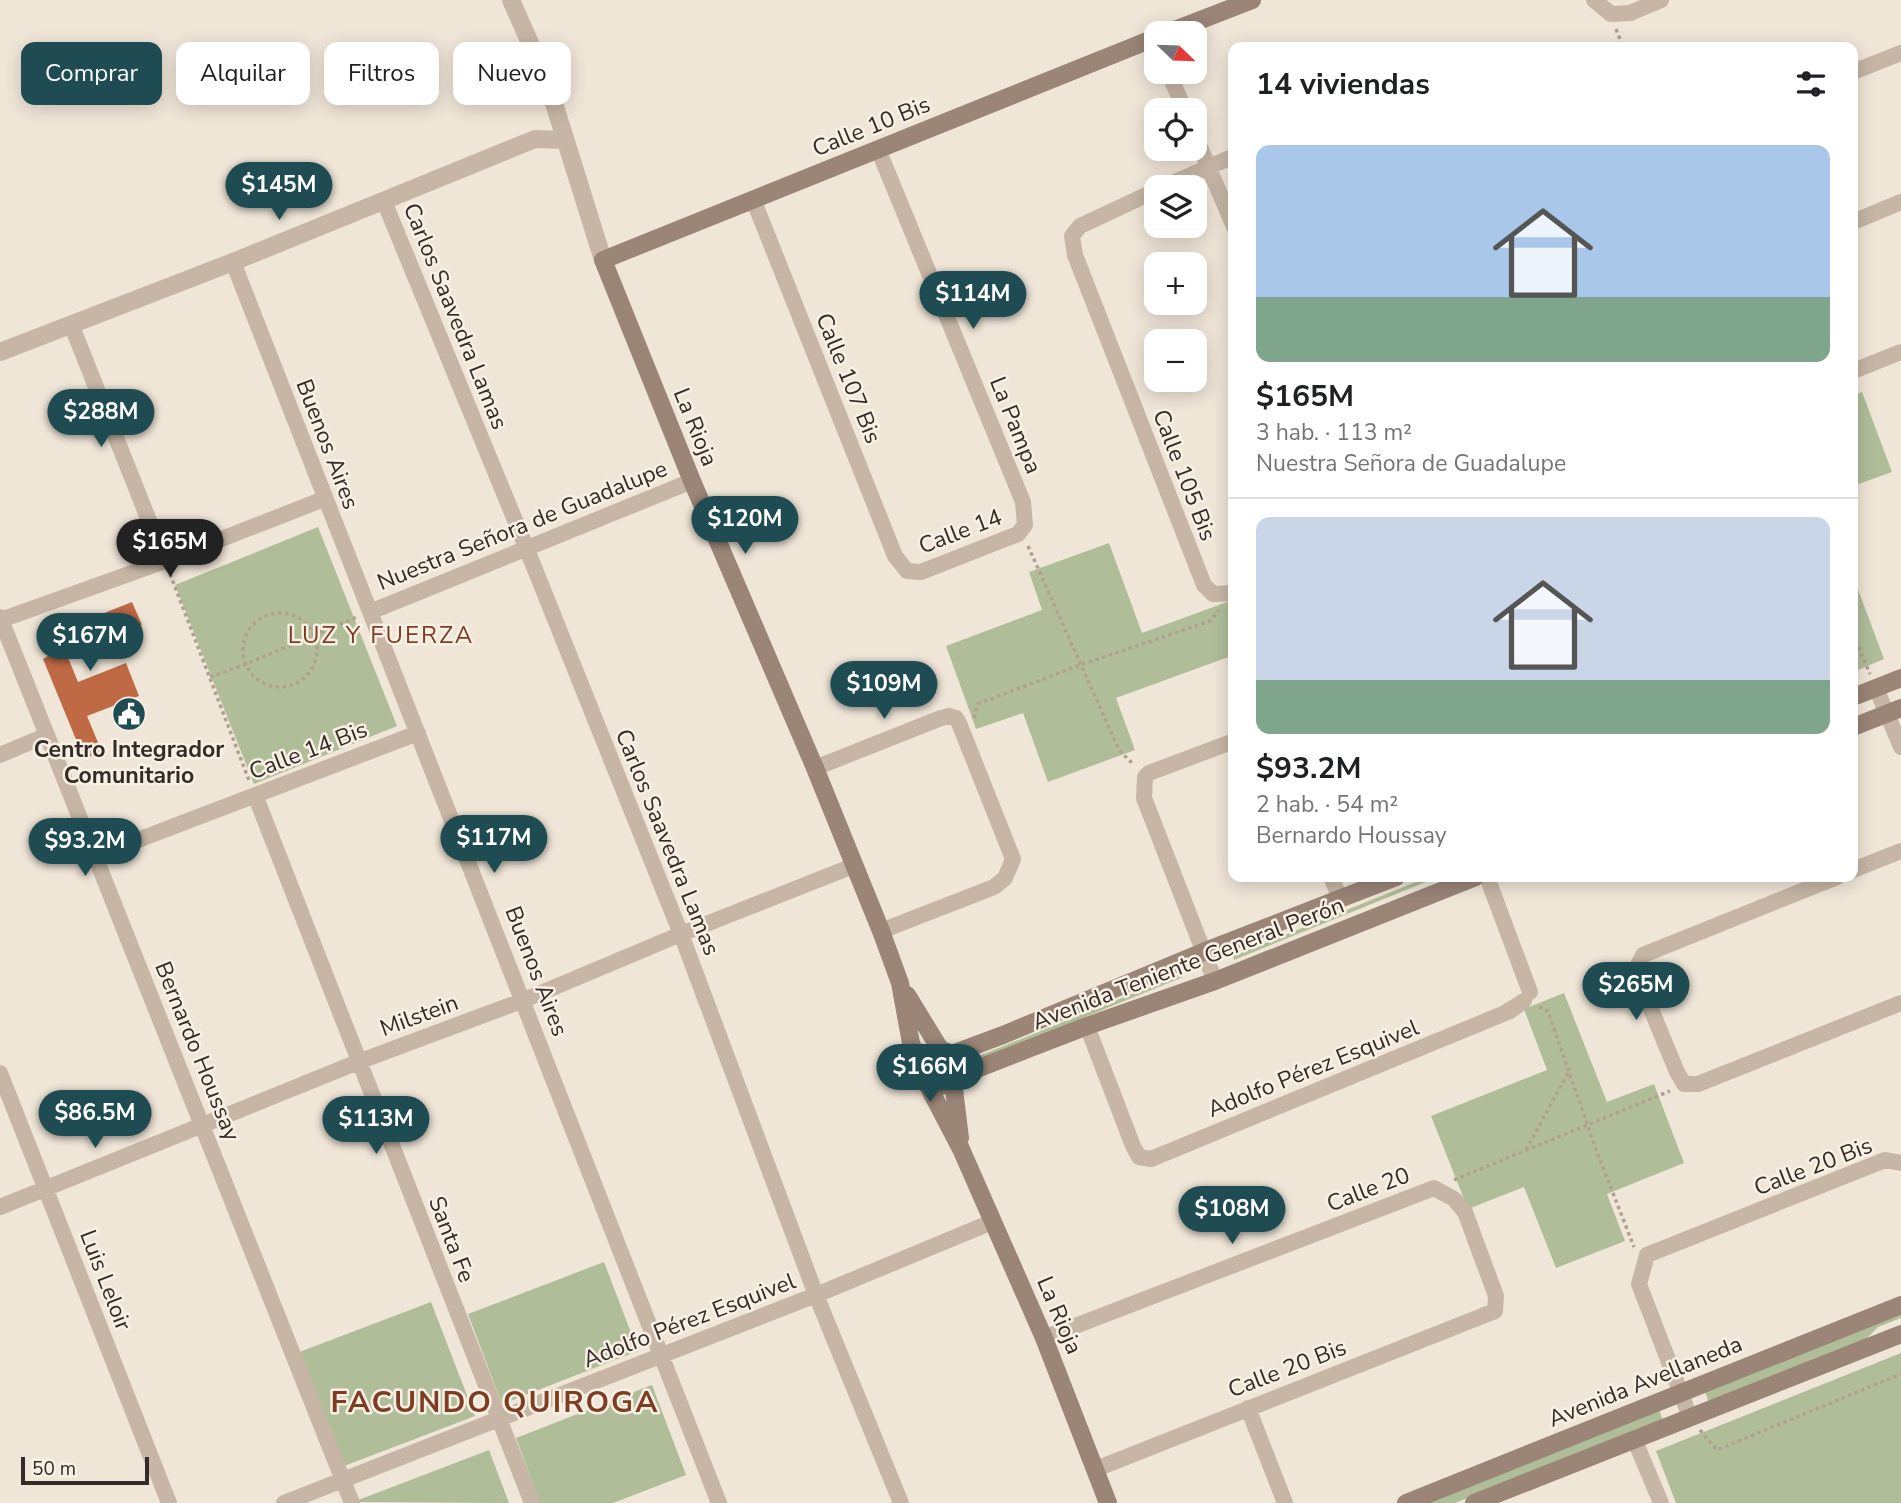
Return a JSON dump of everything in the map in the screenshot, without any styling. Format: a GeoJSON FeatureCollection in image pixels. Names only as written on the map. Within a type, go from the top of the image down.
{"type":"FeatureCollection","features":[{"type":"Feature","properties":{"kind":"main road","name":"Calle 10 Bis"},"geometry":{"type":"LineString","coordinates":[[1201,21],[1252,0]]}},
{"type":"Feature","properties":{"kind":"main road","name":"Calle 10 Bis"},"geometry":{"type":"LineString","coordinates":[[603,260],[1144,44]]}},
{"type":"Feature","properties":{"kind":"main road","name":"La Rioja"},"geometry":{"type":"LineString","coordinates":[[603,260],[691,481],[815,768],[881,931],[900,983],[911,1043],[922,1073],[961,1149],[1044,1338],[1108,1503]]}},
{"type":"Feature","properties":{"kind":"main road"},"geometry":{"type":"LineString","coordinates":[[1858,695],[1901,678]]}},
{"type":"Feature","properties":{"kind":"main road"},"geometry":{"type":"LineString","coordinates":[[1858,725],[1894,711]]}},
{"type":"Feature","properties":{"kind":"main road","name":"Avenida Teniente General Perón"},"geometry":{"type":"LineString","coordinates":[[946,1052],[1003,1035],[1203,951],[1383,882]]}},
{"type":"Feature","properties":{"kind":"main road","name":"Avenida Teniente General Perón"},"geometry":{"type":"LineString","coordinates":[[954,1079],[1087,1026],[1215,981],[1463,882]]}},
{"type":"Feature","properties":{"kind":"main road","name":"La Rioja"},"geometry":{"type":"LineString","coordinates":[[900,983],[946,1052]]}},
{"type":"Feature","properties":{"kind":"main road"},"geometry":{"type":"LineString","coordinates":[[934,1050],[946,1052],[957,1065],[954,1079],[937,1087],[922,1073],[924,1058],[934,1050]]}},
{"type":"Feature","properties":{"kind":"main road","name":"La Rioja"},"geometry":{"type":"LineString","coordinates":[[954,1079],[961,1149]]}},
{"type":"Feature","properties":{"kind":"main road","name":"Avenida Avellaneda"},"geometry":{"type":"LineString","coordinates":[[1406,1503],[1901,1305]]}},
{"type":"Feature","properties":{"kind":"main road"},"geometry":{"type":"LineString","coordinates":[[1474,1503],[1901,1334]]}},
{"type":"Feature","properties":{"kind":"street","name":"La Rioja"},"geometry":{"type":"LineString","coordinates":[[511,0],[548,85],[603,260]]}},
{"type":"Feature","properties":{"kind":"street"},"geometry":{"type":"LineString","coordinates":[[1594,0],[1611,14],[1630,13],[1661,0]]}},
{"type":"Feature","properties":{"kind":"street"},"geometry":{"type":"LineString","coordinates":[[1858,70],[1901,53]]}},
{"type":"Feature","properties":{"kind":"street"},"geometry":{"type":"LineString","coordinates":[[0,352],[233,262],[535,139],[565,140]]}},
{"type":"Feature","properties":{"kind":"street","name":"La Pampa"},"geometry":{"type":"LineString","coordinates":[[878,149],[1023,502],[1021,529]]}},
{"type":"Feature","properties":{"kind":"street"},"geometry":{"type":"LineString","coordinates":[[1189,175],[1228,158]]}},
{"type":"Feature","properties":{"kind":"street"},"geometry":{"type":"LineString","coordinates":[[1206,161],[1228,213]]}},
{"type":"Feature","properties":{"kind":"street","name":"Calle 105 Bis"},"geometry":{"type":"LineString","coordinates":[[1144,196],[1080,226],[1073,236],[1075,255],[1204,584],[1213,594],[1228,594]]}},
{"type":"Feature","properties":{"kind":"street","name":"Calle 107 Bis"},"geometry":{"type":"LineString","coordinates":[[753,199],[895,556],[907,571]]}},
{"type":"Feature","properties":{"kind":"street","name":"Carlos Saavedra Lamas"},"geometry":{"type":"LineString","coordinates":[[384,201],[681,934],[817,1294],[901,1503]]}},
{"type":"Feature","properties":{"kind":"street"},"geometry":{"type":"LineString","coordinates":[[1858,220],[1901,202]]}},
{"type":"Feature","properties":{"kind":"street","name":"Buenos Aires"},"geometry":{"type":"LineString","coordinates":[[233,262],[719,1503]]}},
{"type":"Feature","properties":{"kind":"street"},"geometry":{"type":"LineString","coordinates":[[71,324],[165,561]]}},
{"type":"Feature","properties":{"kind":"street"},"geometry":{"type":"LineString","coordinates":[[1858,369],[1901,352]]}},
{"type":"Feature","properties":{"kind":"street","name":"Nuestra Señora de Guadalupe"},"geometry":{"type":"LineString","coordinates":[[370,612],[691,481]]}},
{"type":"Feature","properties":{"kind":"street"},"geometry":{"type":"LineString","coordinates":[[1,618],[165,561],[324,499]]}},
{"type":"Feature","properties":{"kind":"street","name":"Calle 14"},"geometry":{"type":"LineString","coordinates":[[907,571],[921,572],[1021,529]]}},
{"type":"Feature","properties":{"kind":"street","name":"Bernardo Houssay"},"geometry":{"type":"LineString","coordinates":[[1,618],[352,1503]]}},
{"type":"Feature","properties":{"kind":"street"},"geometry":{"type":"LineString","coordinates":[[1876,688],[1894,711],[1901,747]]}},
{"type":"Feature","properties":{"kind":"street"},"geometry":{"type":"LineString","coordinates":[[815,768],[949,716],[957,721],[1013,859],[1005,878],[994,887],[881,931]]}},
{"type":"Feature","properties":{"kind":"street","name":"Calle 14 Bis"},"geometry":{"type":"LineString","coordinates":[[96,856],[418,733]]}},
{"type":"Feature","properties":{"kind":"street"},"geometry":{"type":"LineString","coordinates":[[0,755],[46,736]]}},
{"type":"Feature","properties":{"kind":"street"},"geometry":{"type":"LineString","coordinates":[[1215,981],[1144,798],[1145,777],[1228,743]]}},
{"type":"Feature","properties":{"kind":"street","name":"Santa Fe"},"geometry":{"type":"LineString","coordinates":[[255,795],[532,1503]]}},
{"type":"Feature","properties":{"kind":"street"},"geometry":{"type":"LineString","coordinates":[[1858,868],[1901,851]]}},
{"type":"Feature","properties":{"kind":"street","name":"Milstein"},"geometry":{"type":"LineString","coordinates":[[0,1208],[358,1062],[524,1000],[853,866]]}},
{"type":"Feature","properties":{"kind":"street"},"geometry":{"type":"LineString","coordinates":[[1333,882],[1340,898]]}},
{"type":"Feature","properties":{"kind":"street"},"geometry":{"type":"LineString","coordinates":[[1489,882],[1527,996]]}},
{"type":"Feature","properties":{"kind":"street"},"geometry":{"type":"LineString","coordinates":[[1825,882],[1643,955],[1637,967],[1641,985],[1684,1084],[1698,1084],[1901,1003]]}},
{"type":"Feature","properties":{"kind":"street","name":"Adolfo Pérez Esquivel"},"geometry":{"type":"LineString","coordinates":[[1087,1026],[1139,1157],[1151,1159],[1503,1014],[1527,996]]}},
{"type":"Feature","properties":{"kind":"street","name":"Luis Leloir"},"geometry":{"type":"LineString","coordinates":[[0,1073],[169,1503]]}},
{"type":"Feature","properties":{"kind":"street","name":"Calle 20 Bis"},"geometry":{"type":"LineString","coordinates":[[1641,1273],[1647,1255],[1885,1160],[1898,1162]]}},
{"type":"Feature","properties":{"kind":"street","name":"Calle 20 Bis"},"geometry":{"type":"LineString","coordinates":[[1096,1469],[1495,1311],[1496,1296],[1465,1212],[1454,1199],[1434,1188]]}},
{"type":"Feature","properties":{"kind":"street","name":"Calle 20"},"geometry":{"type":"LineString","coordinates":[[1044,1338],[1434,1188]]}},
{"type":"Feature","properties":{"kind":"street","name":"Adolfo Pérez Esquivel"},"geometry":{"type":"LineString","coordinates":[[284,1503],[661,1356],[992,1222]]}},
{"type":"Feature","properties":{"kind":"street"},"geometry":{"type":"LineString","coordinates":[[1641,1273],[1639,1284],[1690,1418]]}},
{"type":"Feature","properties":{"kind":"street"},"geometry":{"type":"LineString","coordinates":[[1248,1408],[1285,1503]]}},
{"type":"Feature","properties":{"kind":"street"},"geometry":{"type":"LineString","coordinates":[[1635,1441],[1661,1503]]}},
{"type":"Feature","properties":{"kind":"path"},"geometry":{"type":"LineString","coordinates":[[1021,529],[1119,750],[1145,777]]}},
{"type":"Feature","properties":{"kind":"path"},"geometry":{"type":"LineString","coordinates":[[165,561],[255,795]]}},
{"type":"Feature","properties":{"kind":"path"},"geometry":{"type":"LineString","coordinates":[[957,721],[975,718],[978,704],[1210,621],[1228,599]]}},
{"type":"Feature","properties":{"kind":"path"},"geometry":{"type":"LineString","coordinates":[[210,677],[370,612]]}},
{"type":"Feature","properties":{"kind":"path"},"geometry":{"type":"LineString","coordinates":[[271,614],[296,616],[314,634],[316,657],[313,668],[296,683],[273,686],[262,682],[246,664],[243,653],[250,629],[271,614]]}},
{"type":"Feature","properties":{"kind":"path"},"geometry":{"type":"LineString","coordinates":[[1858,646],[1876,688]]}},
{"type":"Feature","properties":{"kind":"path"},"geometry":{"type":"LineString","coordinates":[[1527,996],[1548,1011],[1631,1237],[1641,1273]]}},
{"type":"Feature","properties":{"kind":"path"},"geometry":{"type":"LineString","coordinates":[[1525,1152],[1569,1071]]}},
{"type":"Feature","properties":{"kind":"path"},"geometry":{"type":"LineString","coordinates":[[1434,1188],[1684,1084]]}},
{"type":"Feature","properties":{"kind":"path"},"geometry":{"type":"LineString","coordinates":[[1690,1418],[1717,1450],[1901,1374]]}},
{"type":"Feature","properties":{"kind":"green space"},"geometry":{"type":"Polygon","coordinates":[[[1862,392],[1892,472],[1858,484],[1858,394],[1862,392]]]}},
{"type":"Feature","properties":{"kind":"green space"},"geometry":{"type":"Polygon","coordinates":[[[318,527],[397,726],[254,784],[175,585],[318,527]]]}},
{"type":"Feature","properties":{"kind":"green space"},"geometry":{"type":"Polygon","coordinates":[[[1109,543],[1142,633],[1228,602],[1228,657],[1116,698],[1135,750],[1048,782],[1023,713],[976,729],[946,646],[1042,610],[1029,572],[1109,543]]]}},
{"type":"Feature","properties":{"kind":"green space"},"geometry":{"type":"Polygon","coordinates":[[[1858,589],[1884,659],[1858,670],[1858,589]]]}},
{"type":"Feature","properties":{"kind":"green space"},"geometry":{"type":"Polygon","coordinates":[[[1416,882],[1426,882],[1234,960],[1233,956],[1416,882]]]}},
{"type":"Feature","properties":{"kind":"green space"},"geometry":{"type":"Polygon","coordinates":[[[1181,974],[1183,977],[970,1064],[969,1060],[1181,974]]]}},
{"type":"Feature","properties":{"kind":"green space"},"geometry":{"type":"Polygon","coordinates":[[[1564,993],[1607,1102],[1654,1084],[1684,1163],[1607,1194],[1625,1241],[1556,1268],[1524,1187],[1468,1209],[1431,1116],[1547,1070],[1524,1009],[1564,993]]]}},
{"type":"Feature","properties":{"kind":"green space"},"geometry":{"type":"Polygon","coordinates":[[[604,1262],[638,1351],[502,1404],[468,1314],[604,1262]]]}},
{"type":"Feature","properties":{"kind":"green space"},"geometry":{"type":"Polygon","coordinates":[[[431,1302],[475,1416],[339,1468],[294,1354],[431,1302]]]}},
{"type":"Feature","properties":{"kind":"green space"},"geometry":{"type":"Polygon","coordinates":[[[1901,1314],[1901,1318],[1878,1327],[1864,1341],[1709,1403],[1705,1392],[1901,1314]]]}},
{"type":"Feature","properties":{"kind":"green space"},"geometry":{"type":"Polygon","coordinates":[[[1901,1353],[1901,1503],[1676,1503],[1656,1451],[1901,1353]]]}},
{"type":"Feature","properties":{"kind":"green space"},"geometry":{"type":"Polygon","coordinates":[[[652,1385],[686,1475],[613,1503],[540,1503],[516,1438],[652,1385]]]}},
{"type":"Feature","properties":{"kind":"green space"},"geometry":{"type":"Polygon","coordinates":[[[1659,1410],[1663,1421],[1455,1503],[1422,1503],[1659,1410]]]}},
{"type":"Feature","properties":{"kind":"green space"},"geometry":{"type":"Polygon","coordinates":[[[489,1450],[509,1503],[353,1502],[489,1450]]]}},
{"type":"Feature","properties":{"kind":"building"},"geometry":{"type":"Polygon","coordinates":[[[132,602],[142,625],[67,655],[78,682],[126,663],[139,696],[87,716],[102,752],[84,759],[43,659],[48,656],[43,643],[58,637],[54,633],[132,602]]]}},
{"type":"Feature","properties":{"kind":"place","name":"Centro Integrador Comunitario"},"geometry":{"type":"Point","coordinates":[129,714]}},
{"type":"Feature","properties":{"kind":"district","name":"LUZ Y FUERZA"},"geometry":{"type":"Point","coordinates":[381,635]}},
{"type":"Feature","properties":{"kind":"district","name":"FACUNDO QUIROGA"},"geometry":{"type":"Point","coordinates":[495,1402]}}]}
